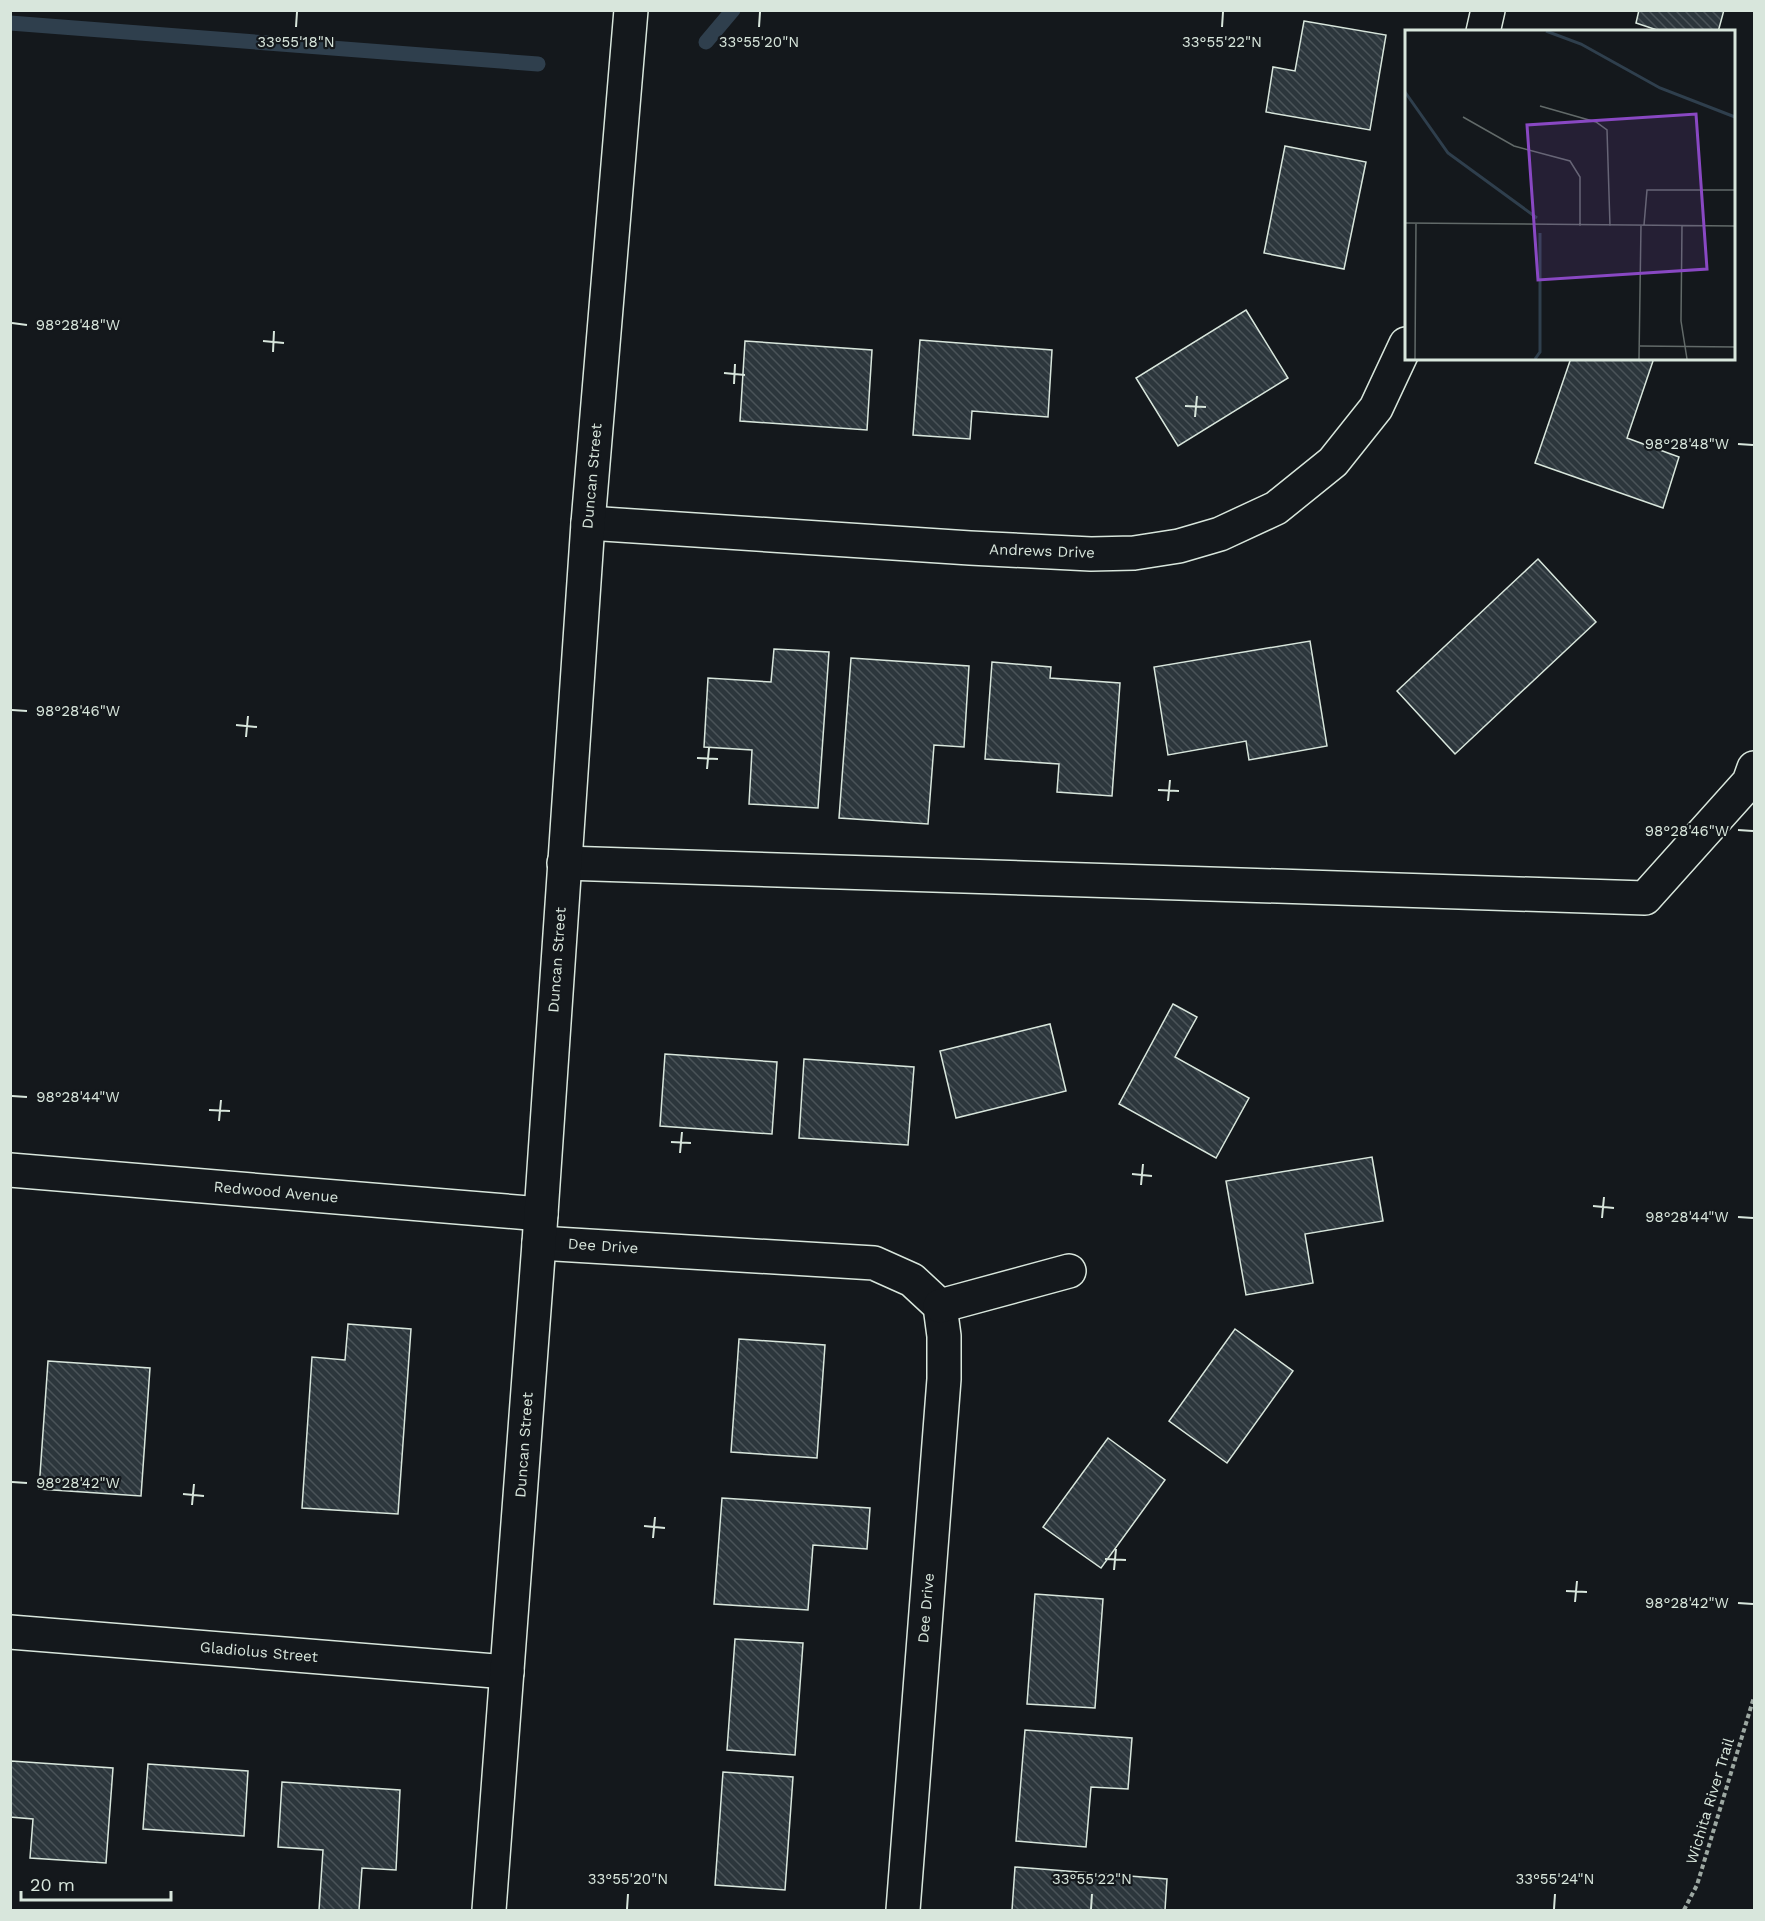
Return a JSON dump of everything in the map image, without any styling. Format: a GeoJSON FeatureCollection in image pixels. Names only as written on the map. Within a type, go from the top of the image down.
{"type":"FeatureCollection","features":[{"type":"Feature","properties":{"kind":"street","name":"Duncan Street"},"geometry":{"type":"LineString","coordinates":[[489,1911],[540,1228],[588,523],[631,10]]}},
{"type":"Feature","properties":{"kind":"street"},"geometry":{"type":"LineString","coordinates":[[1483,30],[1488,10]]}},
{"type":"Feature","properties":{"kind":"street","name":"Andrews Drive"},"geometry":{"type":"LineString","coordinates":[[588,523],[1091,554],[1134,553],[1179,546],[1220,534],[1276,508],[1333,462],[1376,408],[1405,348]]}},
{"type":"Feature","properties":{"kind":"street"},"geometry":{"type":"LineString","coordinates":[[564,863],[1645,898],[1749,782],[1755,768]]}},
{"type":"Feature","properties":{"kind":"street","name":"Redwood Avenue"},"geometry":{"type":"LineString","coordinates":[[10,1170],[540,1228]]}},
{"type":"Feature","properties":{"kind":"street","name":"Dee Drive"},"geometry":{"type":"LineString","coordinates":[[540,1228],[874,1263],[912,1280],[940,1306],[944,1336],[944,1379],[903,1911]]}},
{"type":"Feature","properties":{"kind":"street"},"geometry":{"type":"LineString","coordinates":[[940,1306],[1069,1270]]}},
{"type":"Feature","properties":{"kind":"street","name":"Gladiolus Street"},"geometry":{"type":"LineString","coordinates":[[10,1632],[507,1672]]}},
{"type":"Feature","properties":{"kind":"path","name":"Wichita River Trail"},"geometry":{"type":"LineString","coordinates":[[1684,1911],[1697,1885],[1755,1697]]}},
{"type":"Feature","properties":{"kind":"building"},"geometry":{"type":"Polygon","coordinates":[[[1639,10],[1724,10],[1719,30],[1657,30],[1636,23],[1639,10]]]}},
{"type":"Feature","properties":{"kind":"building"},"geometry":{"type":"Polygon","coordinates":[[[1304,21],[1386,35],[1370,130],[1266,112],[1273,67],[1295,71],[1304,21]]]}},
{"type":"Feature","properties":{"kind":"building"},"geometry":{"type":"Polygon","coordinates":[[[1285,146],[1366,162],[1344,269],[1264,253],[1285,146]]]}},
{"type":"Feature","properties":{"kind":"building"},"geometry":{"type":"Polygon","coordinates":[[[1246,310],[1288,378],[1178,446],[1136,378],[1246,310]]]}},
{"type":"Feature","properties":{"kind":"building"},"geometry":{"type":"Polygon","coordinates":[[[920,340],[1052,350],[1048,417],[972,411],[970,439],[913,435],[920,340]]]}},
{"type":"Feature","properties":{"kind":"building"},"geometry":{"type":"Polygon","coordinates":[[[745,341],[872,350],[867,430],[740,421],[745,341]]]}},
{"type":"Feature","properties":{"kind":"building"},"geometry":{"type":"Polygon","coordinates":[[[1570,360],[1653,360],[1627,438],[1679,457],[1663,508],[1535,463],[1570,360]]]}},
{"type":"Feature","properties":{"kind":"building"},"geometry":{"type":"Polygon","coordinates":[[[1538,559],[1596,622],[1455,754],[1397,691],[1538,559]]]}},
{"type":"Feature","properties":{"kind":"building"},"geometry":{"type":"Polygon","coordinates":[[[1310,641],[1327,746],[1249,760],[1246,741],[1168,755],[1154,667],[1310,641]]]}},
{"type":"Feature","properties":{"kind":"building"},"geometry":{"type":"Polygon","coordinates":[[[774,649],[829,652],[818,808],[749,804],[752,750],[704,747],[708,678],[771,682],[774,649]]]}},
{"type":"Feature","properties":{"kind":"building"},"geometry":{"type":"Polygon","coordinates":[[[851,658],[969,666],[964,747],[934,745],[928,824],[839,818],[851,658]]]}},
{"type":"Feature","properties":{"kind":"building"},"geometry":{"type":"Polygon","coordinates":[[[992,662],[1051,667],[1050,678],[1120,683],[1112,796],[1057,792],[1059,764],[985,759],[992,662]]]}},
{"type":"Feature","properties":{"kind":"building"},"geometry":{"type":"Polygon","coordinates":[[[1173,1004],[1197,1017],[1175,1057],[1249,1098],[1216,1158],[1119,1104],[1173,1004]]]}},
{"type":"Feature","properties":{"kind":"building"},"geometry":{"type":"Polygon","coordinates":[[[1050,1024],[1066,1091],[956,1118],[940,1051],[1050,1024]]]}},
{"type":"Feature","properties":{"kind":"building"},"geometry":{"type":"Polygon","coordinates":[[[665,1054],[777,1062],[772,1134],[660,1126],[665,1054]]]}},
{"type":"Feature","properties":{"kind":"building"},"geometry":{"type":"Polygon","coordinates":[[[804,1059],[914,1067],[908,1145],[799,1138],[804,1059]]]}},
{"type":"Feature","properties":{"kind":"building"},"geometry":{"type":"Polygon","coordinates":[[[1372,1157],[1383,1221],[1305,1234],[1313,1283],[1246,1295],[1226,1181],[1372,1157]]]}},
{"type":"Feature","properties":{"kind":"building"},"geometry":{"type":"Polygon","coordinates":[[[348,1324],[411,1329],[398,1514],[302,1508],[312,1357],[345,1360],[348,1324]]]}},
{"type":"Feature","properties":{"kind":"building"},"geometry":{"type":"Polygon","coordinates":[[[1235,1329],[1293,1371],[1227,1463],[1169,1421],[1235,1329]]]}},
{"type":"Feature","properties":{"kind":"building"},"geometry":{"type":"Polygon","coordinates":[[[739,1339],[825,1345],[817,1458],[731,1452],[739,1339]]]}},
{"type":"Feature","properties":{"kind":"building"},"geometry":{"type":"Polygon","coordinates":[[[48,1361],[150,1368],[141,1496],[39,1489],[48,1361]]]}},
{"type":"Feature","properties":{"kind":"building"},"geometry":{"type":"Polygon","coordinates":[[[1108,1438],[1165,1480],[1101,1568],[1043,1527],[1108,1438]]]}},
{"type":"Feature","properties":{"kind":"building"},"geometry":{"type":"Polygon","coordinates":[[[722,1498],[870,1508],[867,1549],[813,1545],[808,1610],[714,1604],[722,1498]]]}},
{"type":"Feature","properties":{"kind":"building"},"geometry":{"type":"Polygon","coordinates":[[[1035,1594],[1103,1599],[1095,1708],[1027,1704],[1035,1594]]]}},
{"type":"Feature","properties":{"kind":"building"},"geometry":{"type":"Polygon","coordinates":[[[735,1639],[803,1643],[795,1755],[727,1750],[735,1639]]]}},
{"type":"Feature","properties":{"kind":"building"},"geometry":{"type":"Polygon","coordinates":[[[1025,1730],[1132,1738],[1128,1789],[1091,1787],[1086,1847],[1016,1841],[1025,1730]]]}},
{"type":"Feature","properties":{"kind":"building"},"geometry":{"type":"Polygon","coordinates":[[[11,1761],[113,1768],[106,1863],[30,1858],[33,1819],[10,1817],[11,1761]]]}},
{"type":"Feature","properties":{"kind":"building"},"geometry":{"type":"Polygon","coordinates":[[[148,1764],[248,1771],[244,1836],[143,1829],[148,1764]]]}},
{"type":"Feature","properties":{"kind":"building"},"geometry":{"type":"Polygon","coordinates":[[[723,1772],[793,1777],[785,1890],[715,1885],[723,1772]]]}},
{"type":"Feature","properties":{"kind":"building"},"geometry":{"type":"Polygon","coordinates":[[[282,1782],[400,1790],[396,1870],[362,1868],[359,1910],[319,1910],[323,1850],[278,1847],[282,1782]]]}},
{"type":"Feature","properties":{"kind":"building"},"geometry":{"type":"Polygon","coordinates":[[[1015,1867],[1167,1879],[1165,1910],[1012,1910],[1015,1867]]]}},
{"type":"Feature","properties":{"kind":"waterway"},"geometry":{"type":"LineString","coordinates":[[706,42],[733,10]]}},
{"type":"Feature","properties":{"kind":"waterway"},"geometry":{"type":"LineString","coordinates":[[10,23],[538,64]]}}]}
